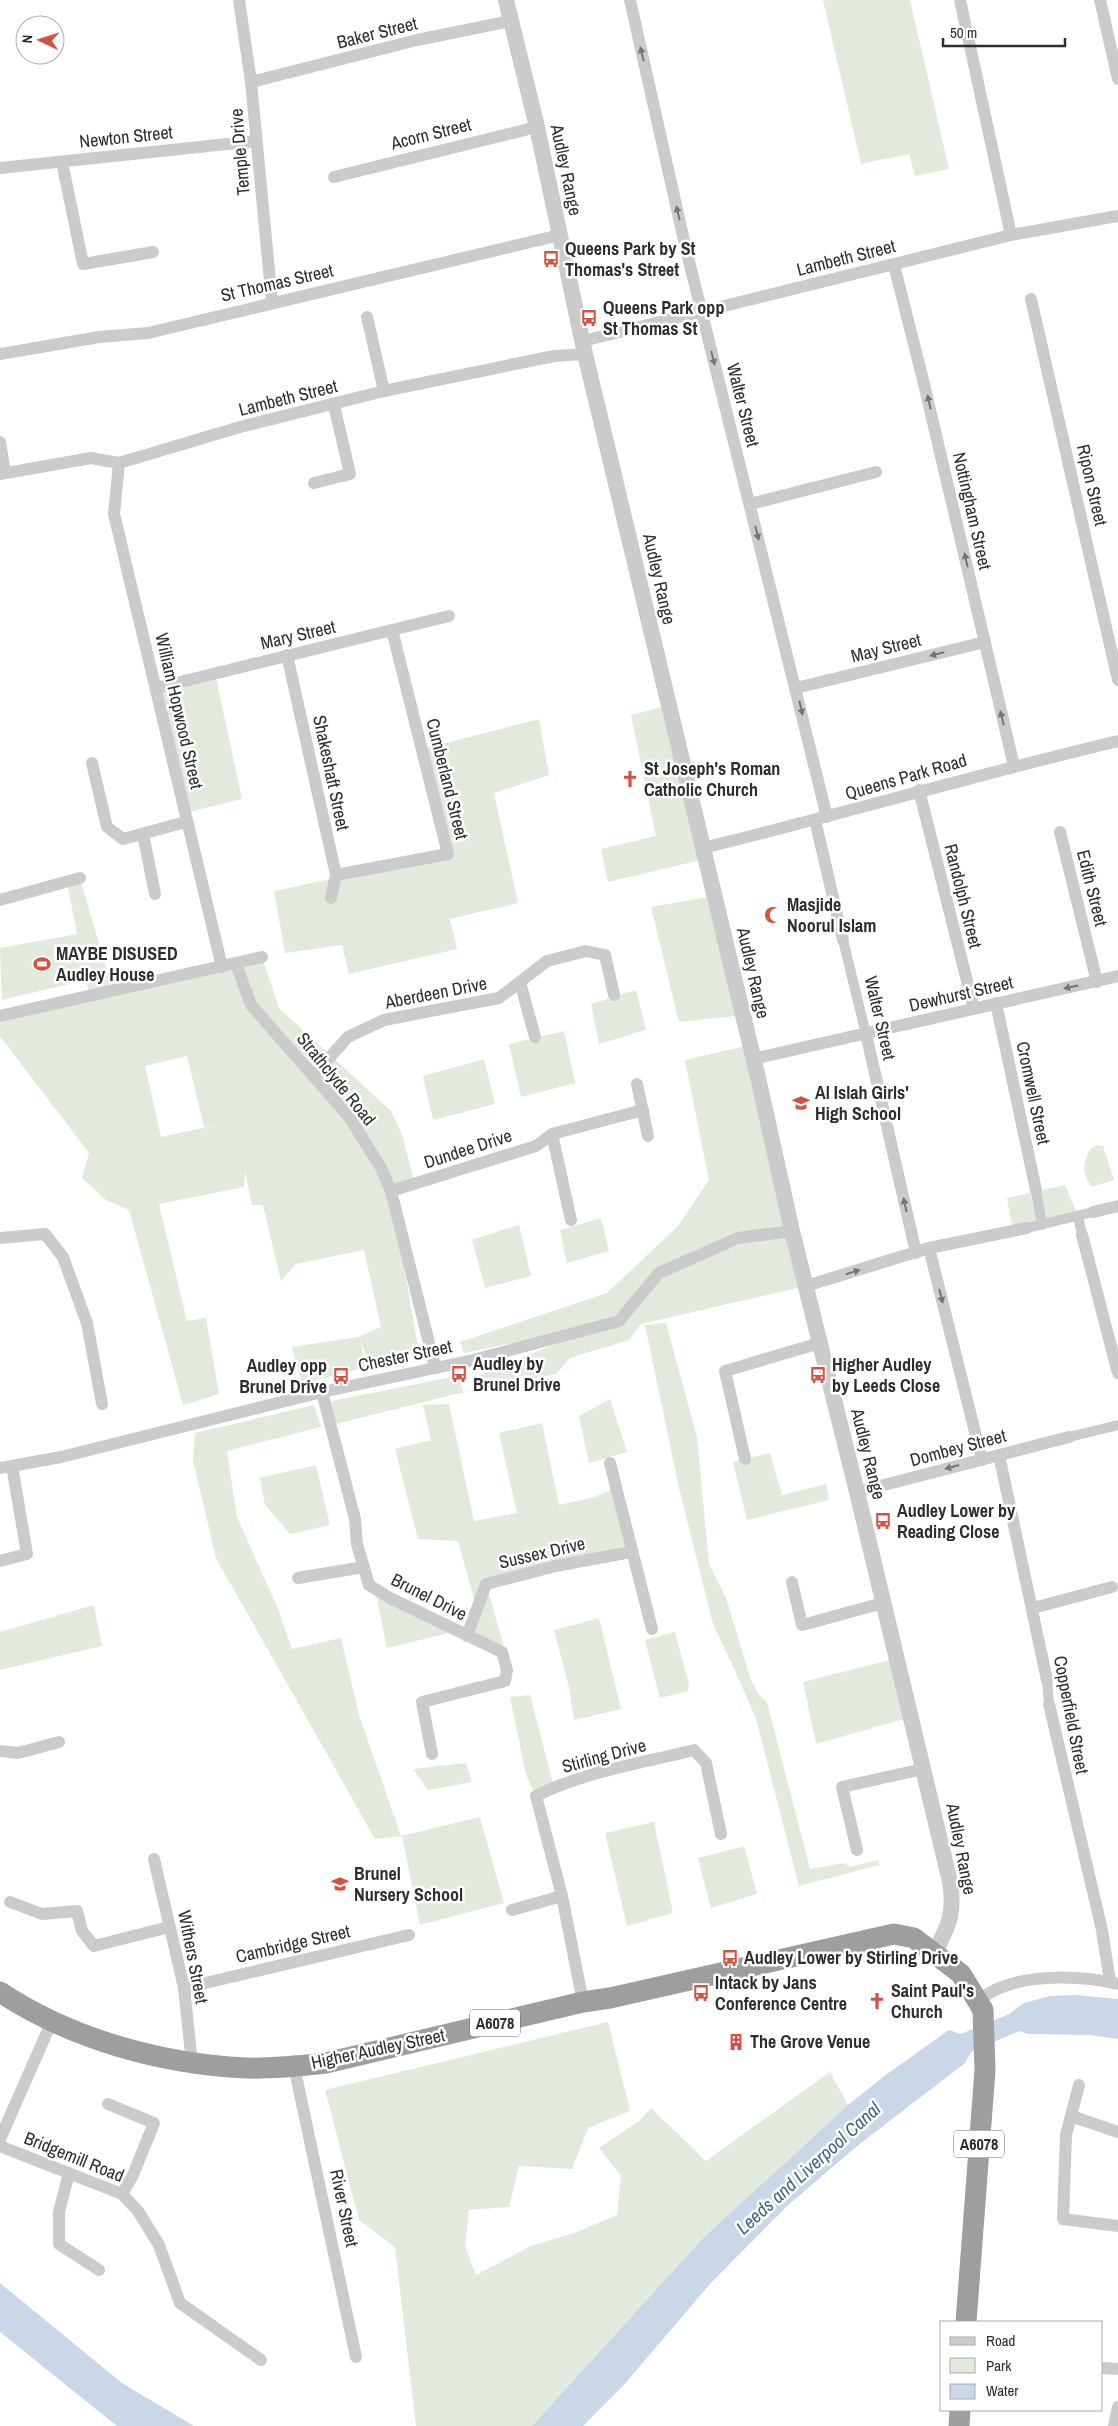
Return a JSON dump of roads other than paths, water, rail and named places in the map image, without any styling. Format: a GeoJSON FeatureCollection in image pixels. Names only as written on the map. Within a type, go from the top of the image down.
{"type":"FeatureCollection","features":[{"type":"Feature","properties":{"kind":"highway","name":"Higher Audley Street"},"geometry":{"type":"LineString","coordinates":[[0,1992],[52,2021],[124,2048],[192,2063],[247,2068],[294,2066],[326,2063],[584,2002],[610,1998],[894,1934],[914,1938],[934,1952]]}},
{"type":"Feature","properties":{"kind":"highway","name":"A6078"},"geometry":{"type":"LineString","coordinates":[[934,1952],[961,1974],[980,2005],[985,2070],[966,2321]]}},
{"type":"Feature","properties":{"kind":"highway"},"geometry":{"type":"LineString","coordinates":[[959,2426],[960,2411]]}},
{"type":"Feature","properties":{"kind":"street","name":"Temple Drive"},"geometry":{"type":"LineString","coordinates":[[239,0],[251,82],[272,302]]}},
{"type":"Feature","properties":{"kind":"street","name":"Audley Range"},"geometry":{"type":"LineString","coordinates":[[506,0],[537,127],[584,347],[792,1231],[857,1492],[952,1898],[952,1913],[948,1927],[934,1952]]}},
{"type":"Feature","properties":{"kind":"street","name":"Walter Street"},"geometry":{"type":"LineString","coordinates":[[630,0],[701,311],[796,688],[843,940],[916,1252]]}},
{"type":"Feature","properties":{"kind":"street"},"geometry":{"type":"LineString","coordinates":[[960,0],[1011,235]]}},
{"type":"Feature","properties":{"kind":"street"},"geometry":{"type":"LineString","coordinates":[[1100,0],[1118,79]]}},
{"type":"Feature","properties":{"kind":"street","name":"Baker Street"},"geometry":{"type":"LineString","coordinates":[[251,82],[417,40],[511,21]]}},
{"type":"Feature","properties":{"kind":"street","name":"Acorn Street"},"geometry":{"type":"LineString","coordinates":[[334,177],[537,127]]}},
{"type":"Feature","properties":{"kind":"street","name":"Newton Street"},"geometry":{"type":"LineString","coordinates":[[0,168],[256,141]]}},
{"type":"Feature","properties":{"kind":"street"},"geometry":{"type":"LineString","coordinates":[[62,162],[83,264],[153,252]]}},
{"type":"Feature","properties":{"kind":"street","name":"Lambeth Street"},"geometry":{"type":"LineString","coordinates":[[3,473],[91,458],[119,463],[240,427],[384,391],[554,356],[701,311],[1011,235],[1118,216]]}},
{"type":"Feature","properties":{"kind":"street","name":"St Thomas Street"},"geometry":{"type":"LineString","coordinates":[[0,354],[99,337],[148,333],[560,235]]}},
{"type":"Feature","properties":{"kind":"street","name":"Nottingham Street"},"geometry":{"type":"LineString","coordinates":[[894,265],[924,380],[1014,766]]}},
{"type":"Feature","properties":{"kind":"street","name":"Ripon Street"},"geometry":{"type":"LineString","coordinates":[[1031,298],[1118,680]]}},
{"type":"Feature","properties":{"kind":"street"},"geometry":{"type":"LineString","coordinates":[[367,317],[384,391]]}},
{"type":"Feature","properties":{"kind":"street"},"geometry":{"type":"LineString","coordinates":[[314,483],[350,474],[334,405]]}},
{"type":"Feature","properties":{"kind":"street"},"geometry":{"type":"LineString","coordinates":[[0,442],[3,473]]}},
{"type":"Feature","properties":{"kind":"street","name":"William Hopwood Street"},"geometry":{"type":"LineString","coordinates":[[119,463],[114,514],[222,967]]}},
{"type":"Feature","properties":{"kind":"street"},"geometry":{"type":"LineString","coordinates":[[750,504],[876,472]]}},
{"type":"Feature","properties":{"kind":"street","name":"Mary Street"},"geometry":{"type":"LineString","coordinates":[[156,688],[449,616]]}},
{"type":"Feature","properties":{"kind":"street","name":"Cumberland Street"},"geometry":{"type":"LineString","coordinates":[[336,874],[448,854],[392,630]]}},
{"type":"Feature","properties":{"kind":"street","name":"May Street"},"geometry":{"type":"LineString","coordinates":[[796,688],[985,642]]}},
{"type":"Feature","properties":{"kind":"street","name":"Shakeshaft Street"},"geometry":{"type":"LineString","coordinates":[[287,655],[336,874],[331,898]]}},
{"type":"Feature","properties":{"kind":"street","name":"Queens Park Road"},"geometry":{"type":"LineString","coordinates":[[703,848],[821,818],[919,790],[1118,741]]}},
{"type":"Feature","properties":{"kind":"street"},"geometry":{"type":"LineString","coordinates":[[92,763],[106,827],[123,839],[186,822]]}},
{"type":"Feature","properties":{"kind":"street","name":"Randolph Street"},"geometry":{"type":"LineString","coordinates":[[919,790],[974,1009]]}},
{"type":"Feature","properties":{"kind":"street","name":"Edith Street"},"geometry":{"type":"LineString","coordinates":[[1060,832],[1097,982]]}},
{"type":"Feature","properties":{"kind":"street"},"geometry":{"type":"LineString","coordinates":[[143,834],[155,894]]}},
{"type":"Feature","properties":{"kind":"street"},"geometry":{"type":"LineString","coordinates":[[0,900],[80,878]]}},
{"type":"Feature","properties":{"kind":"street","name":"Aberdeen Drive"},"geometry":{"type":"LineString","coordinates":[[313,1076],[348,1037],[384,1020],[499,998],[547,961],[586,952],[605,955],[614,995]]}},
{"type":"Feature","properties":{"kind":"street"},"geometry":{"type":"LineString","coordinates":[[0,1016],[262,957]]}},
{"type":"Feature","properties":{"kind":"street","name":"Strathclyde Road"},"geometry":{"type":"LineString","coordinates":[[236,964],[251,1005],[350,1118],[380,1168],[391,1191],[435,1367]]}},
{"type":"Feature","properties":{"kind":"street","name":"Dewhurst Street"},"geometry":{"type":"LineString","coordinates":[[753,1060],[1118,976]]}},
{"type":"Feature","properties":{"kind":"street"},"geometry":{"type":"LineString","coordinates":[[520,982],[535,1037]]}},
{"type":"Feature","properties":{"kind":"street","name":"Cromwell Street"},"geometry":{"type":"LineString","coordinates":[[996,1003],[1036,1190]]}},
{"type":"Feature","properties":{"kind":"street"},"geometry":{"type":"LineString","coordinates":[[637,1084],[648,1136]]}},
{"type":"Feature","properties":{"kind":"street","name":"Dundee Drive"},"geometry":{"type":"LineString","coordinates":[[391,1191],[536,1146],[552,1134],[643,1110]]}},
{"type":"Feature","properties":{"kind":"street"},"geometry":{"type":"LineString","coordinates":[[552,1134],[571,1220]]}},
{"type":"Feature","properties":{"kind":"street"},"geometry":{"type":"LineString","coordinates":[[1036,1190],[1042,1225]]}},
{"type":"Feature","properties":{"kind":"street"},"geometry":{"type":"LineString","coordinates":[[806,1286],[929,1248],[1042,1225],[1118,1206]]}},
{"type":"Feature","properties":{"kind":"street"},"geometry":{"type":"LineString","coordinates":[[1078,1216],[1118,1374]]}},
{"type":"Feature","properties":{"kind":"street","name":"Chester Street"},"geometry":{"type":"LineString","coordinates":[[6,1467],[202,1423],[322,1392],[473,1360],[619,1320],[659,1273],[738,1238],[792,1231]]}},
{"type":"Feature","properties":{"kind":"street"},"geometry":{"type":"LineString","coordinates":[[0,1238],[45,1234],[63,1257],[87,1323],[102,1404]]}},
{"type":"Feature","properties":{"kind":"street"},"geometry":{"type":"LineString","coordinates":[[929,1248],[982,1460]]}},
{"type":"Feature","properties":{"kind":"street"},"geometry":{"type":"LineString","coordinates":[[745,1459],[725,1371],[820,1343]]}},
{"type":"Feature","properties":{"kind":"street","name":"Brunel Drive"},"geometry":{"type":"LineString","coordinates":[[322,1392],[355,1519],[357,1544],[369,1585],[375,1590],[502,1652],[507,1670],[505,1681],[422,1702],[432,1754]]}},
{"type":"Feature","properties":{"kind":"street"},"geometry":{"type":"LineString","coordinates":[[1068,1437],[1118,1425]]}},
{"type":"Feature","properties":{"kind":"street","name":"Dombey Street"},"geometry":{"type":"LineString","coordinates":[[857,1492],[1068,1437]]}},
{"type":"Feature","properties":{"kind":"street","name":"Copperfield Street"},"geometry":{"type":"LineString","coordinates":[[999,1455],[1033,1608],[1047,1680],[1049,1704],[1114,1983]]}},
{"type":"Feature","properties":{"kind":"street"},"geometry":{"type":"LineString","coordinates":[[610,1463],[652,1629]]}},
{"type":"Feature","properties":{"kind":"street"},"geometry":{"type":"LineString","coordinates":[[0,1561],[27,1554],[6,1467]]}},
{"type":"Feature","properties":{"kind":"street","name":"Sussex Drive"},"geometry":{"type":"LineString","coordinates":[[467,1636],[486,1584],[556,1566],[631,1552]]}},
{"type":"Feature","properties":{"kind":"street"},"geometry":{"type":"LineString","coordinates":[[298,1578],[364,1567]]}},
{"type":"Feature","properties":{"kind":"street"},"geometry":{"type":"LineString","coordinates":[[792,1582],[802,1624],[883,1603]]}},
{"type":"Feature","properties":{"kind":"street"},"geometry":{"type":"LineString","coordinates":[[1033,1608],[1115,1586]]}},
{"type":"Feature","properties":{"kind":"street"},"geometry":{"type":"LineString","coordinates":[[0,1751],[18,1753],[59,1742]]}},
{"type":"Feature","properties":{"kind":"street","name":"Stirling Drive"},"geometry":{"type":"LineString","coordinates":[[584,2002],[562,1896],[536,1796],[554,1787],[694,1750],[706,1763],[721,1834]]}},
{"type":"Feature","properties":{"kind":"street"},"geometry":{"type":"LineString","coordinates":[[857,1850],[842,1787],[923,1769]]}},
{"type":"Feature","properties":{"kind":"street","name":"Withers Street"},"geometry":{"type":"LineString","coordinates":[[154,1859],[184,1988],[192,2063]]}},
{"type":"Feature","properties":{"kind":"street"},"geometry":{"type":"LineString","coordinates":[[512,1910],[562,1896]]}},
{"type":"Feature","properties":{"kind":"street"},"geometry":{"type":"LineString","coordinates":[[10,1902],[42,1914],[77,1911],[82,1931],[94,1946],[169,1927]]}},
{"type":"Feature","properties":{"kind":"street","name":"Cambridge Street"},"geometry":{"type":"LineString","coordinates":[[184,1988],[409,1934]]}},
{"type":"Feature","properties":{"kind":"street"},"geometry":{"type":"LineString","coordinates":[[980,2005],[1002,1987],[1038,1980],[1077,1977],[1114,1983]]}},
{"type":"Feature","properties":{"kind":"street"},"geometry":{"type":"LineString","coordinates":[[0,2139],[4,2122],[52,2021]]}},
{"type":"Feature","properties":{"kind":"street","name":"River Street"},"geometry":{"type":"LineString","coordinates":[[294,2066],[356,2357]]}},
{"type":"Feature","properties":{"kind":"street"},"geometry":{"type":"LineString","coordinates":[[1080,2085],[1071,2116],[1065,2151],[1063,2219],[1118,2226]]}},
{"type":"Feature","properties":{"kind":"street"},"geometry":{"type":"LineString","coordinates":[[108,2104],[154,2124],[133,2175],[122,2194]]}},
{"type":"Feature","properties":{"kind":"street"},"geometry":{"type":"LineString","coordinates":[[1071,2116],[1118,2132]]}},
{"type":"Feature","properties":{"kind":"street","name":"Bridgemill Road"},"geometry":{"type":"LineString","coordinates":[[0,2146],[122,2194],[138,2211],[159,2246],[180,2303],[261,2360]]}},
{"type":"Feature","properties":{"kind":"street"},"geometry":{"type":"LineString","coordinates":[[69,2173],[59,2212],[59,2244],[99,2270]]}},
{"type":"Feature","properties":{"kind":"street"},"geometry":{"type":"LineString","coordinates":[[1103,2368],[1118,2369]]}},
{"type":"Feature","properties":{"kind":"street"},"geometry":{"type":"LineString","coordinates":[[1114,2426],[1118,2406]]}},
{"type":"Feature","properties":{"kind":"water","name":"Leeds and Liverpool Canal"},"geometry":{"type":"Polygon","coordinates":[[[1076,1995],[1118,1999],[1118,2039],[1089,2035],[1028,2034],[1019,2031],[971,2052],[965,2063],[857,2146],[786,2207],[710,2284],[622,2387],[583,2426],[532,2426],[703,2238],[848,2105],[887,2074],[949,2030],[961,2034],[1009,2014],[1024,2003],[1050,1996],[1076,1995]]]}},
{"type":"Feature","properties":{"kind":"water"},"geometry":{"type":"Polygon","coordinates":[[[0,2283],[122,2383],[194,2426],[117,2426],[0,2332],[0,2283]]]}},
{"type":"Feature","properties":{"kind":"place","name":"Queens Park by St Thomas's Street"},"geometry":{"type":"Point","coordinates":[551,259]}},
{"type":"Feature","properties":{"kind":"place","name":"Queens Park opp St Thomas St"},"geometry":{"type":"Point","coordinates":[589,318]}},
{"type":"Feature","properties":{"kind":"place","name":"St Joseph's Roman Catholic Church"},"geometry":{"type":"Point","coordinates":[630,779]}},
{"type":"Feature","properties":{"kind":"place","name":"Masjide Noorul Islam"},"geometry":{"type":"Point","coordinates":[773,915]}},
{"type":"Feature","properties":{"kind":"place","name":"MAYBE DISUSED Audley House"},"geometry":{"type":"Point","coordinates":[42,964]}},
{"type":"Feature","properties":{"kind":"place","name":"Al Islah Girls' High School"},"geometry":{"type":"Point","coordinates":[801,1103]}},
{"type":"Feature","properties":{"kind":"place","name":"Audley by Brunel Drive"},"geometry":{"type":"Point","coordinates":[459,1374]}},
{"type":"Feature","properties":{"kind":"place","name":"Higher Audley by Leeds Close"},"geometry":{"type":"Point","coordinates":[818,1375]}},
{"type":"Feature","properties":{"kind":"place","name":"Audley opp Brunel Drive"},"geometry":{"type":"Point","coordinates":[341,1376]}},
{"type":"Feature","properties":{"kind":"place","name":"Audley Lower by Reading Close"},"geometry":{"type":"Point","coordinates":[883,1521]}},
{"type":"Feature","properties":{"kind":"place","name":"Brunel Nursery School"},"geometry":{"type":"Point","coordinates":[340,1884]}},
{"type":"Feature","properties":{"kind":"place","name":"Audley Lower by Stirling Drive"},"geometry":{"type":"Point","coordinates":[730,1958]}},
{"type":"Feature","properties":{"kind":"place","name":"Intack by Jans Conference Centre"},"geometry":{"type":"Point","coordinates":[701,1993]}},
{"type":"Feature","properties":{"kind":"place","name":"Saint Paul's Church"},"geometry":{"type":"Point","coordinates":[877,2001]}},
{"type":"Feature","properties":{"kind":"place","name":"The Grove Venue"},"geometry":{"type":"Point","coordinates":[736,2042]}}]}
